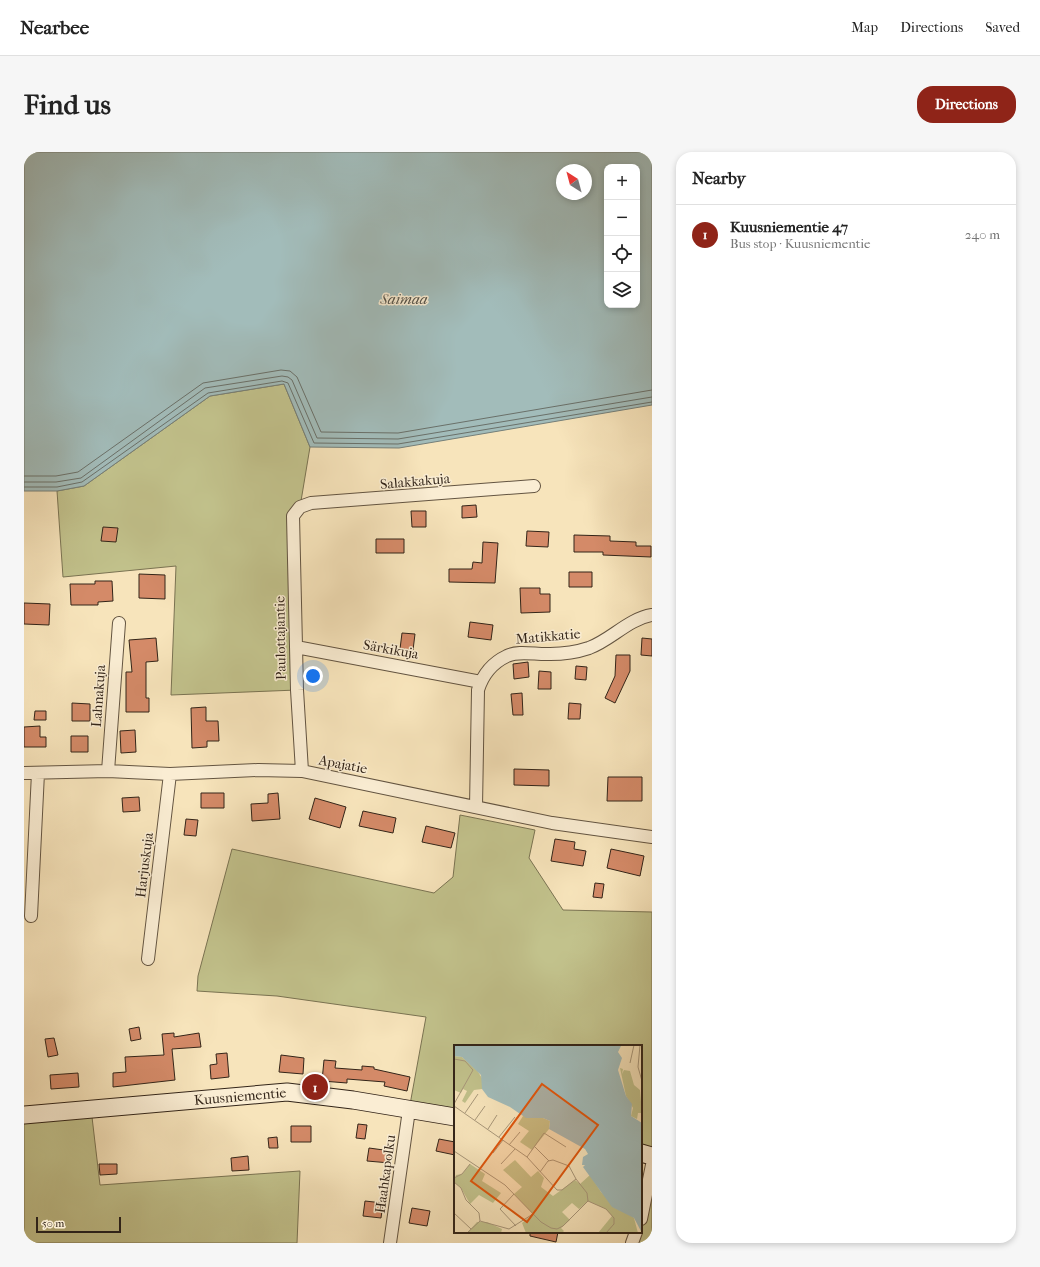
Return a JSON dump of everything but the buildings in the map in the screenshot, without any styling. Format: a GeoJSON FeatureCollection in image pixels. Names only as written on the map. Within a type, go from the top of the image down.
{"type":"FeatureCollection","features":[{"type":"Feature","properties":{"kind":"street","name":"Salakkakuja"},"geometry":{"type":"LineString","coordinates":[[300,507],[311,503],[534,486]]}},
{"type":"Feature","properties":{"kind":"street","name":"Paulottajantie"},"geometry":{"type":"LineString","coordinates":[[300,507],[293,516],[296,647],[302,771]]}},
{"type":"Feature","properties":{"kind":"street","name":"Matikkatie"},"geometry":{"type":"LineString","coordinates":[[476,807],[478,697],[481,682],[485,673],[496,662],[509,655],[550,654],[589,648],[608,639],[635,621],[652,616]]}},
{"type":"Feature","properties":{"kind":"street","name":"Lahnakuja"},"geometry":{"type":"LineString","coordinates":[[108,771],[119,623]]}},
{"type":"Feature","properties":{"kind":"street","name":"Särkikuja"},"geometry":{"type":"LineString","coordinates":[[296,647],[481,682]]}},
{"type":"Feature","properties":{"kind":"street","name":"Apajatie"},"geometry":{"type":"LineString","coordinates":[[24,773],[108,771],[170,774],[258,770],[302,771],[552,823],[652,837]]}},
{"type":"Feature","properties":{"kind":"street"},"geometry":{"type":"LineString","coordinates":[[31,916],[38,773]]}},
{"type":"Feature","properties":{"kind":"street","name":"Harjuskuja"},"geometry":{"type":"LineString","coordinates":[[148,959],[170,774]]}},
{"type":"Feature","properties":{"kind":"street","name":"Kuusniementie"},"geometry":{"type":"LineString","coordinates":[[24,1115],[287,1092],[354,1100],[454,1117]]}},
{"type":"Feature","properties":{"kind":"street","name":"Haahkapolku"},"geometry":{"type":"LineString","coordinates":[[390,1243],[409,1110]]}},
{"type":"Feature","properties":{"kind":"street"},"geometry":{"type":"LineString","coordinates":[[642,1153],[652,1156]]}},
{"type":"Feature","properties":{"kind":"street"},"geometry":{"type":"LineString","coordinates":[[642,1214],[652,1165]]}},
{"type":"Feature","properties":{"kind":"street"},"geometry":{"type":"LineString","coordinates":[[632,1243],[636,1233]]}},
{"type":"Feature","properties":{"kind":"green space"},"geometry":{"type":"Polygon","coordinates":[[[284,384],[310,447],[300,507],[293,516],[297,690],[171,695],[176,566],[63,577],[57,491],[84,486],[210,396],[284,384]]]}},
{"type":"Feature","properties":{"kind":"green space"},"geometry":{"type":"Polygon","coordinates":[[[460,815],[535,830],[529,858],[563,910],[652,912],[652,1156],[642,1153],[642,1045],[454,1045],[454,1117],[409,1110],[426,1017],[277,996],[197,991],[198,976],[232,849],[434,893],[453,877],[460,815]]]}},
{"type":"Feature","properties":{"kind":"green space"},"geometry":{"type":"Polygon","coordinates":[[[92,1117],[100,1185],[300,1171],[297,1243],[24,1243],[24,1121],[92,1117]]]}},
{"type":"Feature","properties":{"kind":"green space"},"geometry":{"type":"Polygon","coordinates":[[[652,1165],[652,1243],[632,1243],[640,1233],[642,1233],[642,1214],[652,1165]]]}},
{"type":"Feature","properties":{"kind":"water","name":"Saimaa"},"geometry":{"type":"Polygon","coordinates":[[[24,152],[652,152],[652,405],[399,448],[310,447],[284,384],[210,396],[84,486],[57,491],[24,491],[24,152]]]}},
{"type":"Feature","properties":{"kind":"place","name":"Kuusniementie 47"},"geometry":{"type":"Point","coordinates":[315,1087]}}]}
